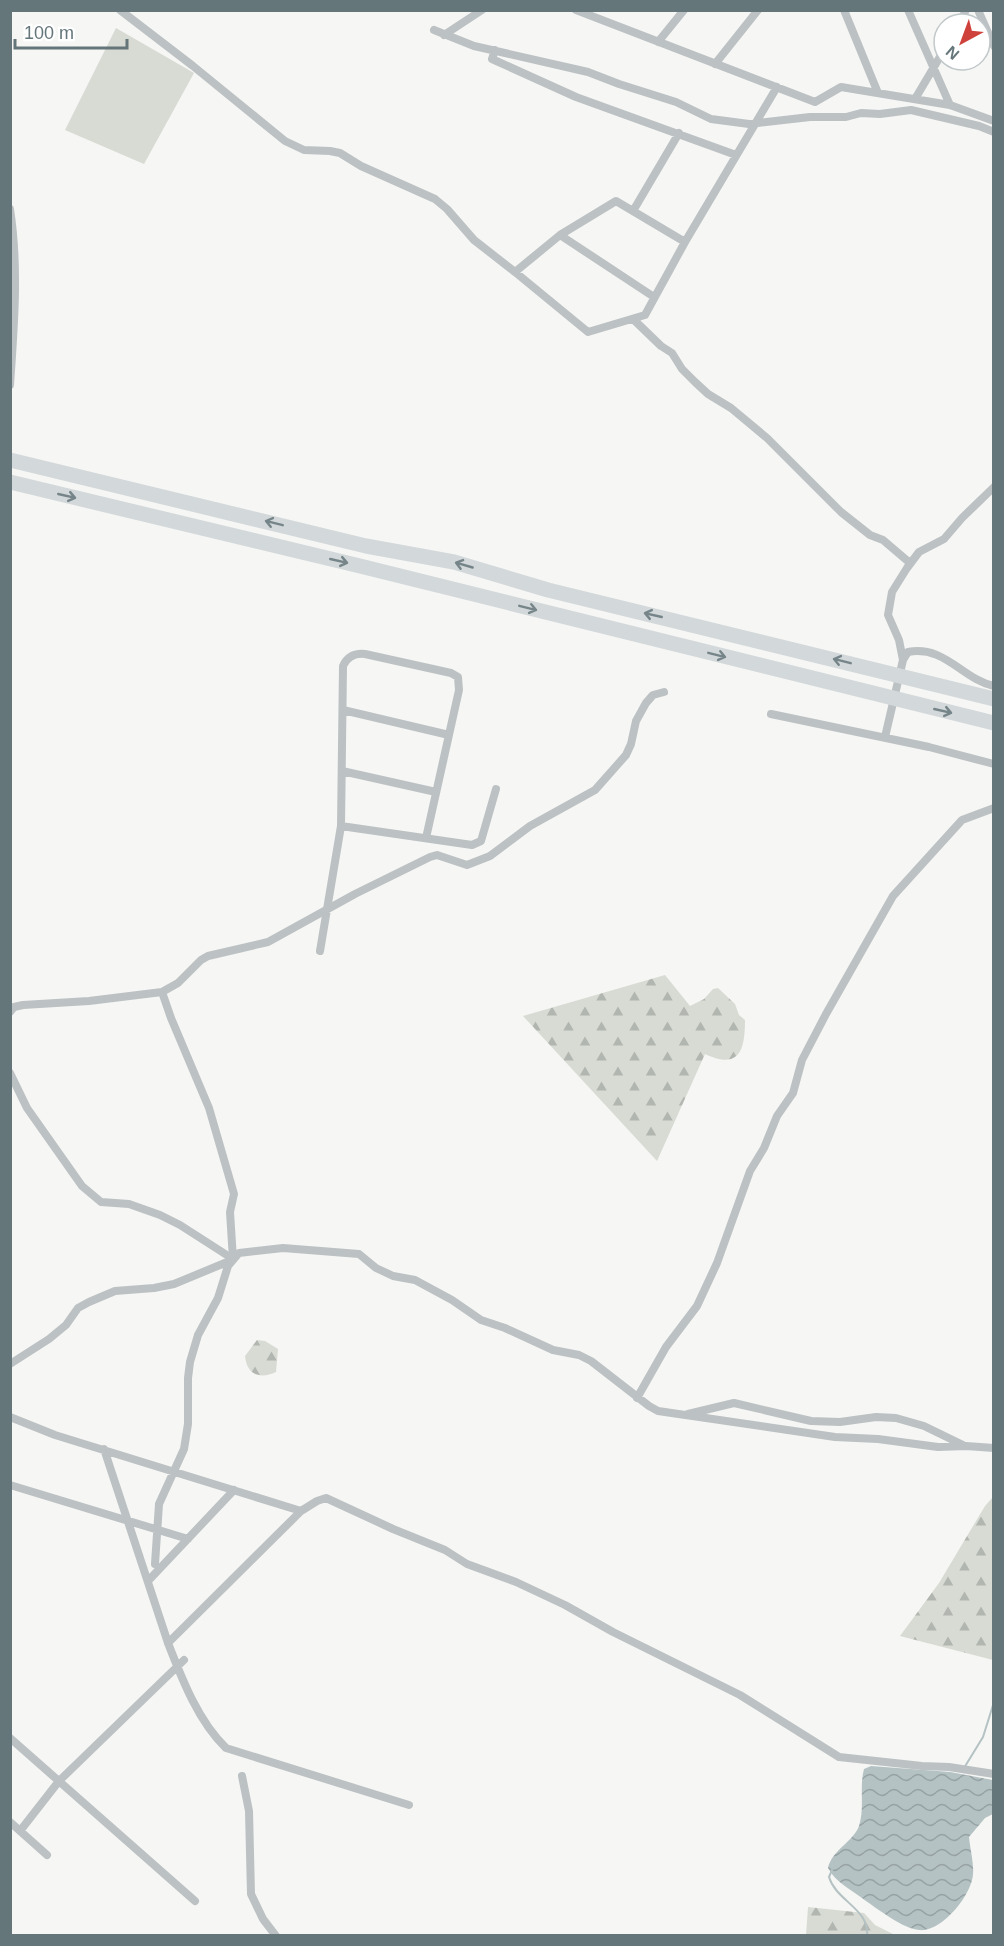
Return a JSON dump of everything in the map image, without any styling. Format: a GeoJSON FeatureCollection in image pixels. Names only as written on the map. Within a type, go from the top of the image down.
{"type":"FeatureCollection","features":[{"type":"Feature","properties":{"kind":"highway"},"geometry":{"type":"LineString","coordinates":[[10,460],[366,546],[454,562],[548,590],[901,667],[993,699]]}},
{"type":"Feature","properties":{"kind":"highway"},"geometry":{"type":"LineString","coordinates":[[10,482],[993,723]]}},
{"type":"Feature","properties":{"kind":"street"},"geometry":{"type":"LineString","coordinates":[[120,10],[285,141],[304,150],[340,153],[361,166],[435,199],[474,240],[588,332],[645,315],[685,242],[777,87]]}},
{"type":"Feature","properties":{"kind":"street"},"geometry":{"type":"LineString","coordinates":[[444,35],[482,10]]}},
{"type":"Feature","properties":{"kind":"street"},"geometry":{"type":"LineString","coordinates":[[576,10],[814,102],[841,87],[950,105],[993,121]]}},
{"type":"Feature","properties":{"kind":"street"},"geometry":{"type":"LineString","coordinates":[[658,42],[684,10]]}},
{"type":"Feature","properties":{"kind":"street"},"geometry":{"type":"LineString","coordinates":[[715,64],[758,10]]}},
{"type":"Feature","properties":{"kind":"street"},"geometry":{"type":"LineString","coordinates":[[844,10],[878,93]]}},
{"type":"Feature","properties":{"kind":"street"},"geometry":{"type":"LineString","coordinates":[[908,10],[932,64]]}},
{"type":"Feature","properties":{"kind":"street"},"geometry":{"type":"LineString","coordinates":[[978,10],[993,46]]}},
{"type":"Feature","properties":{"kind":"street"},"geometry":{"type":"LineString","coordinates":[[434,30],[460,42],[588,72],[676,102],[711,119],[755,123],[911,110],[979,126],[993,132]]}},
{"type":"Feature","properties":{"kind":"street"},"geometry":{"type":"LineString","coordinates":[[495,50],[492,60],[509,68],[576,97],[736,155]]}},
{"type":"Feature","properties":{"kind":"street"},"geometry":{"type":"LineString","coordinates":[[915,99],[932,71]]}},
{"type":"Feature","properties":{"kind":"street"},"geometry":{"type":"LineString","coordinates":[[936,72],[950,105]]}},
{"type":"Feature","properties":{"kind":"street"},"geometry":{"type":"LineString","coordinates":[[633,211],[679,133]]}},
{"type":"Feature","properties":{"kind":"street"},"geometry":{"type":"LineString","coordinates":[[515,272],[560,235],[616,201],[685,242]]}},
{"type":"Feature","properties":{"kind":"street"},"geometry":{"type":"LineString","coordinates":[[10,209],[14,236],[14,335],[10,385]]}},
{"type":"Feature","properties":{"kind":"street"},"geometry":{"type":"LineString","coordinates":[[560,235],[654,297]]}},
{"type":"Feature","properties":{"kind":"street"},"geometry":{"type":"LineString","coordinates":[[633,319],[661,346],[672,353],[682,369],[708,394],[731,408],[767,438],[842,512],[870,535],[883,540],[910,563]]}},
{"type":"Feature","properties":{"kind":"street"},"geometry":{"type":"LineString","coordinates":[[901,667],[899,640],[888,615],[892,592],[919,552],[944,539],[993,488]]}},
{"type":"Feature","properties":{"kind":"street"},"geometry":{"type":"LineString","coordinates":[[885,737],[901,667],[908,652],[927,652],[952,661],[973,678],[993,686]]}},
{"type":"Feature","properties":{"kind":"street"},"geometry":{"type":"LineString","coordinates":[[320,951],[341,826],[343,666],[346,659],[352,656],[365,654],[451,673],[458,677],[460,683],[426,838]]}},
{"type":"Feature","properties":{"kind":"street"},"geometry":{"type":"LineString","coordinates":[[10,1012],[14,1007],[23,1005],[89,1001],[162,992],[178,983],[208,956],[268,942],[291,931],[327,908],[430,857],[437,855],[467,865],[490,856],[530,826],[595,790],[626,755],[636,721],[645,703],[653,696],[664,692]]}},
{"type":"Feature","properties":{"kind":"street"},"geometry":{"type":"LineString","coordinates":[[343,710],[449,735]]}},
{"type":"Feature","properties":{"kind":"street"},"geometry":{"type":"LineString","coordinates":[[771,714],[885,737],[993,764]]}},
{"type":"Feature","properties":{"kind":"street"},"geometry":{"type":"LineString","coordinates":[[342,771],[436,792]]}},
{"type":"Feature","properties":{"kind":"street"},"geometry":{"type":"LineString","coordinates":[[341,826],[478,843],[481,841],[496,789]]}},
{"type":"Feature","properties":{"kind":"street"},"geometry":{"type":"LineString","coordinates":[[637,1398],[666,1347],[697,1306],[717,1263],[750,1171],[764,1148],[777,1116],[793,1093],[802,1060],[893,896],[962,820],[993,808]]}},
{"type":"Feature","properties":{"kind":"street"},"geometry":{"type":"LineString","coordinates":[[155,1564],[156,1530],[161,1496],[175,1472],[184,1449],[188,1424],[190,1362],[198,1335],[218,1298],[232,1259],[230,1212],[234,1194],[209,1108],[162,992]]}},
{"type":"Feature","properties":{"kind":"street"},"geometry":{"type":"LineString","coordinates":[[10,1073],[27,1108],[82,1186],[101,1202],[129,1204],[160,1215],[180,1225],[232,1259]]}},
{"type":"Feature","properties":{"kind":"street"},"geometry":{"type":"LineString","coordinates":[[10,1364],[66,1326],[78,1308],[115,1291],[174,1284],[232,1259],[239,1253],[252,1250],[283,1248],[358,1254],[376,1268],[393,1276],[415,1280],[452,1300],[481,1320],[505,1328],[552,1350],[579,1355],[591,1361],[637,1398],[658,1411],[835,1437],[878,1439],[938,1447],[993,1448]]}},
{"type":"Feature","properties":{"kind":"street"},"geometry":{"type":"LineString","coordinates":[[681,1415],[734,1402],[811,1421],[840,1422],[876,1417],[896,1418],[924,1426],[966,1446]]}},
{"type":"Feature","properties":{"kind":"street"},"geometry":{"type":"LineString","coordinates":[[10,1417],[55,1435],[301,1510]]}},
{"type":"Feature","properties":{"kind":"street"},"geometry":{"type":"LineString","coordinates":[[104,1449],[130,1521],[168,1643],[181,1663],[208,1728],[226,1748],[409,1805]]}},
{"type":"Feature","properties":{"kind":"street"},"geometry":{"type":"LineString","coordinates":[[10,1485],[188,1539]]}},
{"type":"Feature","properties":{"kind":"street"},"geometry":{"type":"LineString","coordinates":[[148,1581],[234,1490]]}},
{"type":"Feature","properties":{"kind":"street"},"geometry":{"type":"LineString","coordinates":[[168,1643],[301,1510],[326,1498],[445,1550],[466,1564],[543,1594],[613,1632],[740,1695],[840,1757],[949,1767],[993,1774]]}},
{"type":"Feature","properties":{"kind":"street"},"geometry":{"type":"LineString","coordinates":[[20,1831],[59,1781],[181,1663]]}},
{"type":"Feature","properties":{"kind":"street"},"geometry":{"type":"LineString","coordinates":[[10,1738],[195,1901]]}},
{"type":"Feature","properties":{"kind":"street"},"geometry":{"type":"LineString","coordinates":[[242,1776],[249,1811],[251,1894],[263,1919],[276,1935]]}},
{"type":"Feature","properties":{"kind":"street"},"geometry":{"type":"LineString","coordinates":[[10,1822],[47,1855]]}},
{"type":"Feature","properties":{"kind":"green space"},"geometry":{"type":"Polygon","coordinates":[[[116,28],[194,73],[144,164],[65,130],[116,28]]]}},
{"type":"Feature","properties":{"kind":"green space"},"geometry":{"type":"Polygon","coordinates":[[[665,975],[690,1006],[704,999],[713,989],[718,988],[735,1004],[739,1015],[745,1020],[745,1031],[741,1049],[733,1058],[726,1060],[705,1054],[657,1161],[523,1016],[665,975]]]}},
{"type":"Feature","properties":{"kind":"green space"},"geometry":{"type":"Polygon","coordinates":[[[257,1340],[265,1341],[278,1349],[276,1372],[265,1375],[256,1374],[246,1363],[245,1356],[257,1340]]]}},
{"type":"Feature","properties":{"kind":"green space"},"geometry":{"type":"Polygon","coordinates":[[[993,1497],[993,1660],[900,1636],[939,1583],[985,1506],[993,1497]]]}},
{"type":"Feature","properties":{"kind":"green space"},"geometry":{"type":"Polygon","coordinates":[[[808,1907],[864,1913],[875,1925],[895,1935],[806,1935],[808,1907]]]}},
{"type":"Feature","properties":{"kind":"water"},"geometry":{"type":"Polygon","coordinates":[[[871,1766],[950,1772],[993,1780],[993,1814],[985,1818],[969,1837],[973,1870],[971,1883],[954,1911],[937,1925],[928,1929],[913,1929],[892,1919],[845,1886],[828,1868],[834,1856],[859,1826],[864,1769],[871,1766]]]}},
{"type":"Feature","properties":{"kind":"waterway"},"geometry":{"type":"LineString","coordinates":[[964,1768],[983,1737],[994,1702]]}},
{"type":"Feature","properties":{"kind":"waterway"},"geometry":{"type":"LineString","coordinates":[[832,1870],[829,1877],[833,1885],[863,1919],[867,1927],[867,1936]]}}]}
